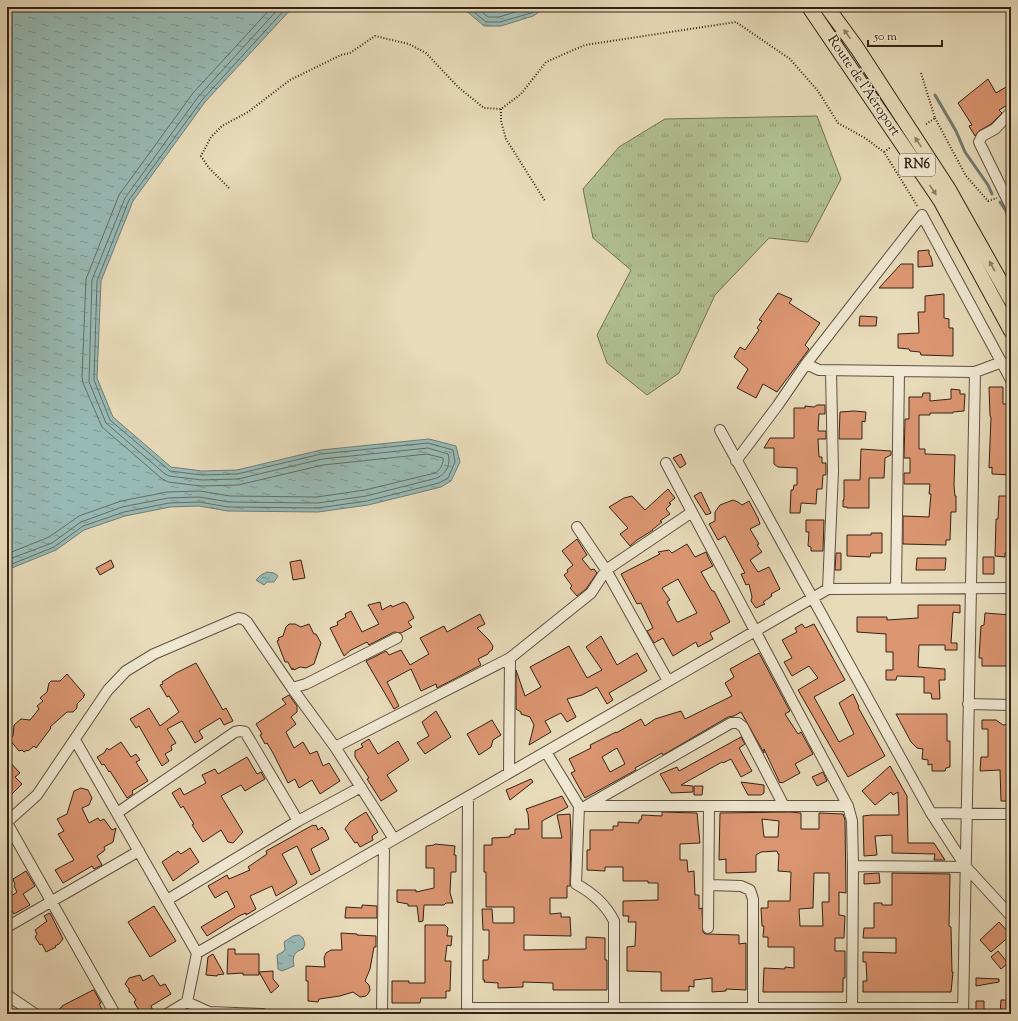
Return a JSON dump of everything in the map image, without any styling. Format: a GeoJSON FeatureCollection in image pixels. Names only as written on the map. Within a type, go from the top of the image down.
{"type":"FeatureCollection","features":[{"type":"Feature","properties":{"kind":"highway","name":"Route de l'Aéroport"},"geometry":{"type":"LineString","coordinates":[[809,7],[940,200],[1011,331]]}},
{"type":"Feature","properties":{"kind":"highway","name":"Route de l'Aéroport"},"geometry":{"type":"LineString","coordinates":[[827,7],[857,48],[948,188],[1011,300]]}},
{"type":"Feature","properties":{"kind":"street"},"geometry":{"type":"LineString","coordinates":[[1011,112],[995,129],[982,136],[979,142],[1011,206]]}},
{"type":"Feature","properties":{"kind":"street"},"geometry":{"type":"LineString","coordinates":[[736,461],[778,405],[806,364],[922,215],[1011,380]]}},
{"type":"Feature","properties":{"kind":"street"},"geometry":{"type":"LineString","coordinates":[[806,364],[819,370],[830,371],[974,372],[1002,362]]}},
{"type":"Feature","properties":{"kind":"street"},"geometry":{"type":"LineString","coordinates":[[828,589],[833,471],[830,371]]}},
{"type":"Feature","properties":{"kind":"street"},"geometry":{"type":"LineString","coordinates":[[896,588],[900,372]]}},
{"type":"Feature","properties":{"kind":"street"},"geometry":{"type":"LineString","coordinates":[[468,797],[467,1011],[963,1011],[974,372]]}},
{"type":"Feature","properties":{"kind":"street"},"geometry":{"type":"LineString","coordinates":[[720,430],[930,813],[966,866],[1011,916]]}},
{"type":"Feature","properties":{"kind":"street"},"geometry":{"type":"LineString","coordinates":[[666,463],[848,806],[852,821],[853,866],[852,1011]]}},
{"type":"Feature","properties":{"kind":"street"},"geometry":{"type":"LineString","coordinates":[[335,747],[510,658],[591,593],[606,570],[692,512]]}},
{"type":"Feature","properties":{"kind":"street"},"geometry":{"type":"LineString","coordinates":[[578,527],[606,570],[668,682]]}},
{"type":"Feature","properties":{"kind":"street"},"geometry":{"type":"LineString","coordinates":[[197,953],[828,589],[1011,588]]}},
{"type":"Feature","properties":{"kind":"street"},"geometry":{"type":"LineString","coordinates":[[115,1014],[7,822],[37,795],[108,690],[126,670],[154,654],[238,618],[243,619],[247,622],[335,747],[394,839]]}},
{"type":"Feature","properties":{"kind":"street"},"geometry":{"type":"LineString","coordinates":[[292,688],[306,684],[397,638]]}},
{"type":"Feature","properties":{"kind":"street"},"geometry":{"type":"LineString","coordinates":[[509,773],[510,658]]}},
{"type":"Feature","properties":{"kind":"street"},"geometry":{"type":"LineString","coordinates":[[968,704],[1011,705]]}},
{"type":"Feature","properties":{"kind":"street"},"geometry":{"type":"LineString","coordinates":[[583,806],[731,724],[738,723],[743,727],[784,806]]}},
{"type":"Feature","properties":{"kind":"street"},"geometry":{"type":"LineString","coordinates":[[117,813],[235,732],[240,731],[246,732],[298,821]]}},
{"type":"Feature","properties":{"kind":"street"},"geometry":{"type":"LineString","coordinates":[[75,740],[197,953],[187,1002],[167,1014]]}},
{"type":"Feature","properties":{"kind":"street"},"geometry":{"type":"LineString","coordinates":[[546,752],[583,806],[576,884],[590,892],[609,910],[614,922],[614,1011]]}},
{"type":"Feature","properties":{"kind":"street"},"geometry":{"type":"LineString","coordinates":[[166,900],[298,821],[361,787]]}},
{"type":"Feature","properties":{"kind":"street"},"geometry":{"type":"LineString","coordinates":[[583,806],[848,806]]}},
{"type":"Feature","properties":{"kind":"street"},"geometry":{"type":"LineString","coordinates":[[708,928],[709,806]]}},
{"type":"Feature","properties":{"kind":"street"},"geometry":{"type":"LineString","coordinates":[[930,813],[1011,814]]}},
{"type":"Feature","properties":{"kind":"street"},"geometry":{"type":"LineString","coordinates":[[382,1014],[384,845]]}},
{"type":"Feature","properties":{"kind":"street"},"geometry":{"type":"LineString","coordinates":[[7,927],[139,851]]}},
{"type":"Feature","properties":{"kind":"street"},"geometry":{"type":"LineString","coordinates":[[853,866],[966,866]]}},
{"type":"Feature","properties":{"kind":"street"},"geometry":{"type":"LineString","coordinates":[[708,885],[740,886],[750,890],[753,899],[753,1011]]}},
{"type":"Feature","properties":{"kind":"street"},"geometry":{"type":"LineString","coordinates":[[7,995],[35,1014]]}},
{"type":"Feature","properties":{"kind":"street"},"geometry":{"type":"LineString","coordinates":[[187,1002],[209,1012],[263,1014]]}},
{"type":"Feature","properties":{"kind":"path"},"geometry":{"type":"LineString","coordinates":[[229,188],[209,168],[201,156],[211,137],[222,126],[248,112],[290,80],[341,55],[350,53],[375,36],[409,44],[426,53],[458,87],[484,108],[501,109],[521,94],[546,62],[585,45],[736,22],[790,59],[818,91],[838,123],[865,138],[884,152],[922,215]]}},
{"type":"Feature","properties":{"kind":"path"},"geometry":{"type":"LineString","coordinates":[[921,73],[935,118],[966,176],[988,201],[1005,195]]}},
{"type":"Feature","properties":{"kind":"path"},"geometry":{"type":"LineString","coordinates":[[501,109],[501,121],[506,139],[545,200]]}},
{"type":"Feature","properties":{"kind":"path"},"geometry":{"type":"LineString","coordinates":[[926,124],[935,118]]}},
{"type":"Feature","properties":{"kind":"path"},"geometry":{"type":"LineString","coordinates":[[884,152],[893,146]]}},
{"type":"Feature","properties":{"kind":"green space"},"geometry":{"type":"Polygon","coordinates":[[[817,116],[841,179],[808,242],[769,238],[715,295],[679,373],[647,395],[607,363],[597,335],[631,270],[593,238],[583,189],[619,147],[665,119],[817,116]]]}},
{"type":"Feature","properties":{"kind":"water"},"geometry":{"type":"Polygon","coordinates":[[[7,7],[293,7],[205,102],[133,201],[101,281],[97,378],[113,417],[171,467],[202,471],[237,470],[321,450],[429,439],[456,446],[460,462],[451,481],[441,487],[368,505],[318,512],[228,511],[199,506],[170,507],[125,516],[84,530],[56,550],[7,570],[7,7]]]}},
{"type":"Feature","properties":{"kind":"water"},"geometry":{"type":"Polygon","coordinates":[[[463,7],[547,7],[533,16],[501,26],[484,26],[463,7]]]}},
{"type":"Feature","properties":{"kind":"water"},"geometry":{"type":"Polygon","coordinates":[[[267,572],[274,573],[278,576],[274,582],[267,582],[264,585],[256,580],[261,575],[267,572]]]}},
{"type":"Feature","properties":{"kind":"water"},"geometry":{"type":"Polygon","coordinates":[[[299,935],[303,938],[305,944],[303,949],[294,955],[294,966],[282,971],[278,969],[277,955],[285,949],[284,942],[293,936],[299,935]]]}},
{"type":"Feature","properties":{"kind":"building"},"geometry":{"type":"Polygon","coordinates":[[[988,79],[996,93],[1011,84],[1011,103],[999,110],[1002,113],[991,124],[979,131],[975,136],[969,126],[972,125],[958,103],[988,79]]]}},
{"type":"Feature","properties":{"kind":"building"},"geometry":{"type":"Polygon","coordinates":[[[929,250],[933,266],[918,267],[918,251],[929,250]]]}},
{"type":"Feature","properties":{"kind":"building"},"geometry":{"type":"Polygon","coordinates":[[[901,264],[913,264],[913,288],[879,288],[901,264]]]}},
{"type":"Feature","properties":{"kind":"building"},"geometry":{"type":"Polygon","coordinates":[[[778,293],[792,299],[789,303],[820,323],[805,345],[809,349],[777,392],[763,384],[756,398],[737,388],[748,369],[734,357],[740,347],[745,350],[759,330],[757,328],[762,321],[759,320],[778,293]]]}},
{"type":"Feature","properties":{"kind":"building"},"geometry":{"type":"Polygon","coordinates":[[[944,294],[944,318],[949,319],[949,328],[953,328],[953,356],[921,355],[920,352],[898,348],[898,334],[919,333],[918,312],[925,312],[925,296],[944,294]]]}},
{"type":"Feature","properties":{"kind":"building"},"geometry":{"type":"Polygon","coordinates":[[[860,316],[877,317],[876,326],[859,326],[860,316]]]}},
{"type":"Feature","properties":{"kind":"building"},"geometry":{"type":"Polygon","coordinates":[[[989,387],[1003,387],[1003,404],[1010,404],[1011,475],[992,474],[992,467],[989,468],[991,417],[989,387]]]}},
{"type":"Feature","properties":{"kind":"building"},"geometry":{"type":"Polygon","coordinates":[[[951,389],[960,390],[960,394],[965,394],[964,411],[919,415],[919,449],[925,449],[925,454],[955,455],[954,485],[956,512],[951,512],[950,540],[946,540],[946,545],[903,544],[903,516],[929,517],[931,494],[929,494],[930,484],[904,484],[904,473],[910,473],[910,458],[904,458],[905,419],[909,419],[909,397],[922,397],[923,393],[930,393],[930,401],[951,399],[951,389]]]}},
{"type":"Feature","properties":{"kind":"building"},"geometry":{"type":"Polygon","coordinates":[[[817,405],[825,405],[825,414],[819,414],[818,431],[826,431],[826,439],[818,439],[819,457],[822,457],[822,463],[826,463],[826,475],[823,475],[822,489],[817,489],[816,504],[801,503],[800,513],[790,513],[791,490],[793,490],[794,485],[797,485],[797,468],[778,467],[774,464],[774,448],[764,448],[770,438],[794,438],[794,408],[805,408],[805,406],[814,407],[817,405]]]}},
{"type":"Feature","properties":{"kind":"building"},"geometry":{"type":"Polygon","coordinates":[[[840,412],[866,412],[865,422],[862,421],[862,439],[839,439],[840,412]]]}},
{"type":"Feature","properties":{"kind":"building"},"geometry":{"type":"Polygon","coordinates":[[[861,449],[891,451],[891,455],[885,458],[884,478],[869,478],[869,508],[843,507],[844,480],[860,480],[861,449]]]}},
{"type":"Feature","properties":{"kind":"building"},"geometry":{"type":"Polygon","coordinates":[[[681,454],[686,464],[680,468],[673,458],[681,454]]]}},
{"type":"Feature","properties":{"kind":"building"},"geometry":{"type":"Polygon","coordinates":[[[668,489],[675,498],[669,503],[671,504],[666,509],[670,514],[660,521],[662,522],[653,530],[630,546],[620,534],[628,528],[609,507],[624,498],[632,496],[645,510],[668,489]]]}},
{"type":"Feature","properties":{"kind":"building"},"geometry":{"type":"Polygon","coordinates":[[[701,492],[711,513],[706,515],[694,496],[701,492]]]}},
{"type":"Feature","properties":{"kind":"building"},"geometry":{"type":"Polygon","coordinates":[[[999,496],[1011,496],[1011,553],[1005,553],[1005,557],[995,556],[996,519],[998,519],[999,496]]]}},
{"type":"Feature","properties":{"kind":"building"},"geometry":{"type":"Polygon","coordinates":[[[733,500],[742,505],[749,501],[758,518],[760,524],[750,529],[762,552],[750,560],[758,572],[769,567],[780,589],[771,594],[772,596],[763,602],[765,604],[756,608],[751,601],[752,597],[749,584],[746,585],[741,574],[745,573],[725,536],[718,540],[709,524],[715,521],[715,512],[720,505],[733,500]]]}},
{"type":"Feature","properties":{"kind":"building"},"geometry":{"type":"Polygon","coordinates":[[[806,520],[824,520],[823,551],[811,551],[811,547],[808,546],[809,532],[806,532],[806,520]]]}},
{"type":"Feature","properties":{"kind":"building"},"geometry":{"type":"Polygon","coordinates":[[[871,533],[882,533],[882,553],[871,553],[870,557],[847,556],[847,535],[871,535],[871,533]]]}},
{"type":"Feature","properties":{"kind":"building"},"geometry":{"type":"Polygon","coordinates":[[[577,539],[587,555],[582,559],[591,570],[594,569],[597,573],[586,589],[577,596],[570,588],[572,586],[564,575],[573,565],[562,551],[577,539]]]}},
{"type":"Feature","properties":{"kind":"building"},"geometry":{"type":"Polygon","coordinates":[[[687,544],[695,557],[706,552],[713,566],[701,572],[712,591],[714,591],[730,622],[710,633],[713,639],[698,647],[696,642],[673,656],[663,638],[654,643],[647,631],[653,628],[641,603],[637,604],[621,574],[660,554],[658,552],[669,550],[672,553],[687,544]],[[678,579],[662,588],[670,600],[667,602],[677,622],[697,613],[678,579]]]}},
{"type":"Feature","properties":{"kind":"building"},"geometry":{"type":"Polygon","coordinates":[[[836,553],[841,553],[841,570],[835,570],[836,553]]]}},
{"type":"Feature","properties":{"kind":"building"},"geometry":{"type":"Polygon","coordinates":[[[983,557],[994,557],[994,574],[983,574],[983,557]]]}},
{"type":"Feature","properties":{"kind":"building"},"geometry":{"type":"Polygon","coordinates":[[[917,558],[946,558],[945,570],[916,570],[917,558]]]}},
{"type":"Feature","properties":{"kind":"building"},"geometry":{"type":"Polygon","coordinates":[[[111,560],[114,567],[100,575],[96,568],[111,560]]]}},
{"type":"Feature","properties":{"kind":"building"},"geometry":{"type":"Polygon","coordinates":[[[301,560],[305,578],[293,580],[290,562],[301,560]]]}},
{"type":"Feature","properties":{"kind":"building"},"geometry":{"type":"Polygon","coordinates":[[[380,602],[382,610],[391,605],[392,607],[404,602],[407,604],[414,618],[408,622],[412,627],[401,633],[394,632],[369,645],[367,642],[351,650],[344,656],[330,628],[338,625],[337,622],[346,617],[345,614],[351,611],[362,632],[379,624],[368,605],[380,602]]]}},
{"type":"Feature","properties":{"kind":"building"},"geometry":{"type":"Polygon","coordinates":[[[918,605],[960,605],[960,613],[953,612],[951,643],[957,643],[957,650],[945,650],[945,645],[919,645],[918,667],[945,669],[945,680],[939,680],[940,699],[932,699],[931,693],[924,693],[924,677],[897,676],[896,680],[886,680],[886,670],[893,670],[893,652],[886,652],[886,634],[857,632],[857,617],[887,617],[887,620],[918,618],[918,605]]]}},
{"type":"Feature","properties":{"kind":"building"},"geometry":{"type":"Polygon","coordinates":[[[985,613],[1011,615],[1010,628],[1008,628],[1008,648],[1011,648],[1011,666],[982,666],[982,658],[979,658],[981,626],[984,625],[985,613]]]}},
{"type":"Feature","properties":{"kind":"building"},"geometry":{"type":"Polygon","coordinates":[[[480,614],[485,624],[477,628],[493,646],[492,650],[488,654],[478,659],[481,665],[437,688],[436,684],[421,691],[411,669],[387,682],[399,706],[394,709],[366,661],[386,651],[389,655],[401,650],[410,665],[429,654],[420,638],[444,626],[447,632],[480,614]]]}},
{"type":"Feature","properties":{"kind":"building"},"geometry":{"type":"Polygon","coordinates":[[[289,624],[295,624],[301,627],[309,624],[321,643],[314,664],[306,668],[300,667],[294,670],[293,668],[292,670],[288,662],[285,662],[277,641],[279,640],[278,638],[283,636],[286,627],[289,624]]]}},
{"type":"Feature","properties":{"kind":"building"},"geometry":{"type":"Polygon","coordinates":[[[802,624],[805,628],[814,624],[845,680],[814,697],[839,742],[854,734],[839,703],[853,694],[858,707],[885,756],[848,777],[798,690],[818,678],[809,666],[792,676],[784,662],[792,658],[782,640],[797,632],[795,628],[802,624]]]}},
{"type":"Feature","properties":{"kind":"building"},"geometry":{"type":"Polygon","coordinates":[[[601,636],[617,665],[637,653],[647,671],[609,693],[613,700],[607,704],[597,687],[582,695],[567,699],[576,717],[567,722],[561,713],[545,721],[551,732],[529,745],[534,725],[530,717],[521,714],[521,712],[516,709],[516,670],[525,696],[541,687],[530,667],[569,646],[587,678],[602,670],[586,647],[601,636]]]}},
{"type":"Feature","properties":{"kind":"building"},"geometry":{"type":"Polygon","coordinates":[[[759,653],[790,711],[785,714],[798,734],[801,732],[813,754],[795,764],[800,773],[780,783],[764,749],[764,753],[741,712],[734,716],[728,717],[663,755],[662,753],[635,768],[636,770],[585,798],[571,773],[575,771],[569,759],[591,748],[590,745],[641,719],[645,726],[655,719],[681,711],[685,719],[732,696],[725,683],[734,677],[730,669],[759,653]],[[617,748],[602,757],[610,772],[625,764],[617,748]]]}},
{"type":"Feature","properties":{"kind":"building"},"geometry":{"type":"Polygon","coordinates":[[[196,663],[223,710],[226,708],[233,721],[224,725],[220,718],[199,731],[203,738],[195,743],[182,721],[167,729],[176,743],[171,746],[172,750],[165,754],[169,761],[162,766],[139,726],[136,728],[130,719],[149,708],[160,726],[179,712],[160,685],[176,673],[196,663]]]}},
{"type":"Feature","properties":{"kind":"building"},"geometry":{"type":"Polygon","coordinates":[[[67,674],[85,695],[83,696],[84,697],[77,704],[77,708],[73,712],[67,712],[50,727],[51,728],[36,748],[34,746],[28,751],[19,751],[9,739],[13,736],[14,725],[21,719],[30,720],[39,709],[37,706],[43,701],[40,698],[47,692],[49,683],[51,681],[60,681],[67,674]]]}},
{"type":"Feature","properties":{"kind":"building"},"geometry":{"type":"Polygon","coordinates":[[[289,695],[297,706],[297,712],[291,717],[296,724],[286,732],[294,748],[303,742],[310,754],[317,751],[323,766],[329,763],[340,781],[320,794],[312,780],[299,788],[295,779],[288,783],[273,753],[267,743],[265,744],[260,735],[262,734],[256,724],[286,704],[282,699],[289,695]]]}},
{"type":"Feature","properties":{"kind":"building"},"geometry":{"type":"Polygon","coordinates":[[[436,711],[451,737],[425,754],[417,743],[429,736],[422,722],[436,711]]]}},
{"type":"Feature","properties":{"kind":"building"},"geometry":{"type":"Polygon","coordinates":[[[896,714],[947,714],[947,741],[950,741],[950,767],[946,768],[945,771],[932,771],[932,764],[928,765],[928,760],[922,759],[923,749],[917,748],[911,742],[896,714]]]}},
{"type":"Feature","properties":{"kind":"building"},"geometry":{"type":"Polygon","coordinates":[[[492,720],[501,735],[493,740],[491,747],[479,755],[467,734],[492,720]]]}},
{"type":"Feature","properties":{"kind":"building"},"geometry":{"type":"Polygon","coordinates":[[[982,720],[996,720],[1003,725],[1011,724],[1011,801],[1001,801],[1000,770],[980,771],[981,757],[988,757],[988,729],[982,729],[982,720]]]}},
{"type":"Feature","properties":{"kind":"building"},"geometry":{"type":"Polygon","coordinates":[[[741,737],[745,744],[739,748],[752,771],[741,777],[731,759],[723,763],[722,762],[681,785],[693,786],[693,792],[671,793],[660,774],[677,767],[679,771],[741,737]]]}},
{"type":"Feature","properties":{"kind":"building"},"geometry":{"type":"Polygon","coordinates":[[[369,739],[378,754],[398,741],[409,760],[387,775],[397,791],[381,801],[367,779],[369,778],[355,757],[355,751],[363,747],[361,744],[369,739]]]}},
{"type":"Feature","properties":{"kind":"building"},"geometry":{"type":"Polygon","coordinates":[[[121,742],[131,757],[136,754],[140,760],[136,762],[148,781],[132,791],[133,794],[127,798],[110,771],[109,772],[104,764],[102,765],[97,757],[104,753],[107,748],[109,750],[121,742]]]}},
{"type":"Feature","properties":{"kind":"building"},"geometry":{"type":"Polygon","coordinates":[[[247,757],[257,774],[261,772],[265,779],[245,791],[241,785],[221,796],[243,832],[233,843],[228,842],[221,830],[203,842],[192,825],[194,824],[183,806],[181,808],[172,793],[180,788],[184,795],[206,783],[202,775],[215,769],[218,774],[247,757]]]}},
{"type":"Feature","properties":{"kind":"building"},"geometry":{"type":"Polygon","coordinates":[[[7,759],[20,773],[15,777],[22,784],[7,799],[7,759]]]}},
{"type":"Feature","properties":{"kind":"building"},"geometry":{"type":"Polygon","coordinates":[[[890,766],[907,796],[908,843],[934,843],[945,860],[934,860],[935,854],[892,853],[892,835],[875,836],[877,855],[864,856],[863,816],[899,815],[898,792],[893,795],[891,792],[875,805],[862,791],[890,766]]]}},
{"type":"Feature","properties":{"kind":"building"},"geometry":{"type":"Polygon","coordinates":[[[823,772],[827,781],[817,786],[812,777],[823,772]]]}},
{"type":"Feature","properties":{"kind":"building"},"geometry":{"type":"Polygon","coordinates":[[[531,779],[533,782],[510,800],[506,790],[531,779]]]}},
{"type":"Feature","properties":{"kind":"building"},"geometry":{"type":"Polygon","coordinates":[[[741,782],[764,785],[764,793],[761,795],[748,795],[741,782]]]}},
{"type":"Feature","properties":{"kind":"building"},"geometry":{"type":"Polygon","coordinates":[[[694,786],[703,786],[702,795],[694,795],[694,786]]]}},
{"type":"Feature","properties":{"kind":"building"},"geometry":{"type":"Polygon","coordinates":[[[81,788],[88,790],[92,798],[89,805],[82,808],[89,823],[98,818],[100,821],[104,819],[112,830],[116,828],[113,842],[104,847],[104,851],[97,856],[102,865],[94,869],[92,866],[63,883],[55,870],[74,860],[58,834],[64,831],[57,819],[67,814],[74,791],[81,788]]]}},
{"type":"Feature","properties":{"kind":"building"},"geometry":{"type":"Polygon","coordinates":[[[562,796],[568,807],[542,821],[542,838],[562,838],[557,815],[570,814],[570,886],[567,886],[567,898],[550,898],[550,914],[561,913],[561,917],[570,917],[571,936],[524,935],[524,950],[586,949],[586,937],[605,938],[607,990],[553,990],[553,983],[523,982],[523,987],[498,988],[498,983],[484,982],[485,980],[483,980],[483,960],[488,960],[489,954],[489,930],[483,930],[482,909],[492,909],[493,923],[514,923],[514,907],[486,907],[484,845],[492,845],[492,838],[510,837],[510,835],[515,834],[515,829],[529,829],[528,814],[526,809],[562,796]]]}},
{"type":"Feature","properties":{"kind":"building"},"geometry":{"type":"Polygon","coordinates":[[[366,812],[378,832],[372,836],[373,840],[360,847],[357,842],[355,843],[345,829],[350,822],[366,812]]]}},
{"type":"Feature","properties":{"kind":"building"},"geometry":{"type":"Polygon","coordinates":[[[662,812],[697,813],[700,843],[680,844],[680,860],[687,860],[688,872],[694,871],[695,895],[699,895],[699,909],[702,908],[703,932],[705,934],[739,935],[739,944],[746,943],[746,990],[726,989],[726,991],[712,992],[712,978],[694,980],[694,987],[689,986],[689,991],[661,991],[661,972],[627,971],[627,947],[635,946],[636,922],[628,922],[629,916],[623,916],[623,901],[658,900],[658,883],[648,883],[648,881],[623,881],[623,867],[605,867],[605,871],[587,870],[587,850],[590,850],[590,830],[613,830],[613,826],[618,826],[618,822],[639,823],[642,815],[662,816],[662,812]]]}},
{"type":"Feature","properties":{"kind":"building"},"geometry":{"type":"Polygon","coordinates":[[[720,813],[801,813],[801,829],[819,829],[819,813],[843,814],[845,820],[846,893],[839,892],[839,915],[845,916],[844,938],[835,938],[835,951],[845,951],[845,978],[843,978],[843,992],[763,992],[764,968],[794,968],[794,947],[768,947],[768,937],[763,937],[764,926],[762,926],[761,908],[768,908],[768,901],[790,901],[791,872],[778,871],[779,854],[777,851],[761,852],[756,855],[756,872],[726,873],[726,859],[719,860],[720,813]],[[762,819],[764,837],[778,837],[779,821],[762,819]],[[814,873],[813,908],[799,909],[800,926],[823,926],[822,902],[829,902],[829,873],[814,873]]]}},
{"type":"Feature","properties":{"kind":"building"},"geometry":{"type":"Polygon","coordinates":[[[313,825],[316,825],[318,830],[322,827],[329,839],[311,849],[320,870],[311,875],[297,846],[282,854],[297,882],[296,884],[276,896],[272,886],[250,896],[256,909],[246,915],[246,913],[239,916],[207,936],[201,927],[235,907],[227,891],[215,898],[208,886],[227,875],[229,879],[250,870],[248,867],[267,854],[266,851],[313,825]]]}},
{"type":"Feature","properties":{"kind":"building"},"geometry":{"type":"Polygon","coordinates":[[[435,844],[455,846],[454,855],[456,855],[456,872],[451,872],[450,893],[453,903],[446,903],[444,905],[424,905],[423,921],[419,922],[417,906],[408,906],[408,904],[397,902],[397,890],[416,890],[416,892],[434,888],[434,868],[426,868],[426,846],[435,844]]]}},
{"type":"Feature","properties":{"kind":"building"},"geometry":{"type":"Polygon","coordinates":[[[190,848],[199,862],[173,881],[162,862],[178,851],[181,854],[190,848]]]}},
{"type":"Feature","properties":{"kind":"building"},"geometry":{"type":"Polygon","coordinates":[[[26,871],[35,886],[23,894],[30,905],[14,914],[7,904],[7,899],[17,892],[13,879],[26,871]]]}},
{"type":"Feature","properties":{"kind":"building"},"geometry":{"type":"Polygon","coordinates":[[[879,873],[880,883],[864,884],[864,874],[879,873]]]}},
{"type":"Feature","properties":{"kind":"building"},"geometry":{"type":"Polygon","coordinates":[[[892,873],[950,874],[949,926],[951,927],[953,972],[951,992],[863,992],[863,981],[867,981],[866,962],[863,962],[863,952],[896,953],[896,938],[863,938],[864,928],[874,928],[874,903],[892,905],[892,873]]]}},
{"type":"Feature","properties":{"kind":"building"},"geometry":{"type":"Polygon","coordinates":[[[362,905],[377,906],[377,918],[345,918],[346,907],[362,908],[362,905]]]}},
{"type":"Feature","properties":{"kind":"building"},"geometry":{"type":"Polygon","coordinates":[[[154,906],[176,941],[150,957],[128,922],[154,906]]]}},
{"type":"Feature","properties":{"kind":"building"},"geometry":{"type":"Polygon","coordinates":[[[50,913],[63,939],[55,946],[56,947],[46,952],[42,944],[40,945],[35,937],[37,934],[35,930],[47,921],[44,916],[50,913]]]}},
{"type":"Feature","properties":{"kind":"building"},"geometry":{"type":"Polygon","coordinates":[[[999,922],[1011,935],[991,952],[980,940],[999,922]]]}},
{"type":"Feature","properties":{"kind":"building"},"geometry":{"type":"Polygon","coordinates":[[[425,925],[445,925],[448,928],[447,936],[452,936],[451,946],[447,945],[445,961],[451,961],[450,991],[446,991],[446,998],[421,998],[420,1003],[392,1003],[392,981],[425,983],[425,925]]]}},
{"type":"Feature","properties":{"kind":"building"},"geometry":{"type":"Polygon","coordinates":[[[341,933],[376,936],[376,947],[374,947],[370,969],[365,981],[369,985],[370,990],[366,996],[360,997],[353,992],[340,996],[319,999],[318,1002],[308,1001],[306,966],[325,967],[324,958],[326,953],[331,950],[342,950],[341,933]]]}},
{"type":"Feature","properties":{"kind":"building"},"geometry":{"type":"Polygon","coordinates":[[[228,949],[235,949],[235,954],[259,954],[259,975],[243,975],[243,973],[227,974],[228,949]]]}},
{"type":"Feature","properties":{"kind":"building"},"geometry":{"type":"Polygon","coordinates":[[[998,951],[1008,963],[1001,969],[991,957],[998,951]]]}},
{"type":"Feature","properties":{"kind":"building"},"geometry":{"type":"Polygon","coordinates":[[[213,954],[224,974],[217,976],[206,975],[208,957],[213,954]]]}},
{"type":"Feature","properties":{"kind":"building"},"geometry":{"type":"Polygon","coordinates":[[[273,971],[273,979],[279,986],[271,993],[259,972],[273,971]]]}},
{"type":"Feature","properties":{"kind":"building"},"geometry":{"type":"Polygon","coordinates":[[[140,975],[143,981],[153,975],[160,986],[165,984],[171,994],[151,1006],[153,1011],[146,1014],[141,1014],[134,1002],[136,1000],[129,992],[129,989],[125,984],[129,978],[140,975]]]}},
{"type":"Feature","properties":{"kind":"building"},"geometry":{"type":"Polygon","coordinates":[[[976,978],[999,979],[999,982],[976,986],[976,978]]]}},
{"type":"Feature","properties":{"kind":"building"},"geometry":{"type":"Polygon","coordinates":[[[93,990],[101,1003],[99,1004],[105,1014],[62,1014],[59,1009],[62,1006],[93,990]]]}},
{"type":"Feature","properties":{"kind":"building"},"geometry":{"type":"Polygon","coordinates":[[[1001,1000],[1011,1000],[1011,1014],[1000,1014],[1001,1000]]]}},
{"type":"Feature","properties":{"kind":"building"},"geometry":{"type":"Polygon","coordinates":[[[976,1001],[984,1001],[984,1014],[976,1014],[976,1001]]]}},
{"type":"Feature","properties":{"kind":"waterway"},"geometry":{"type":"LineString","coordinates":[[935,95],[956,131],[965,152],[988,185],[992,194]]}},
{"type":"Feature","properties":{"kind":"waterway"},"geometry":{"type":"LineString","coordinates":[[1000,202],[1006,211],[1011,229]]}}]}
